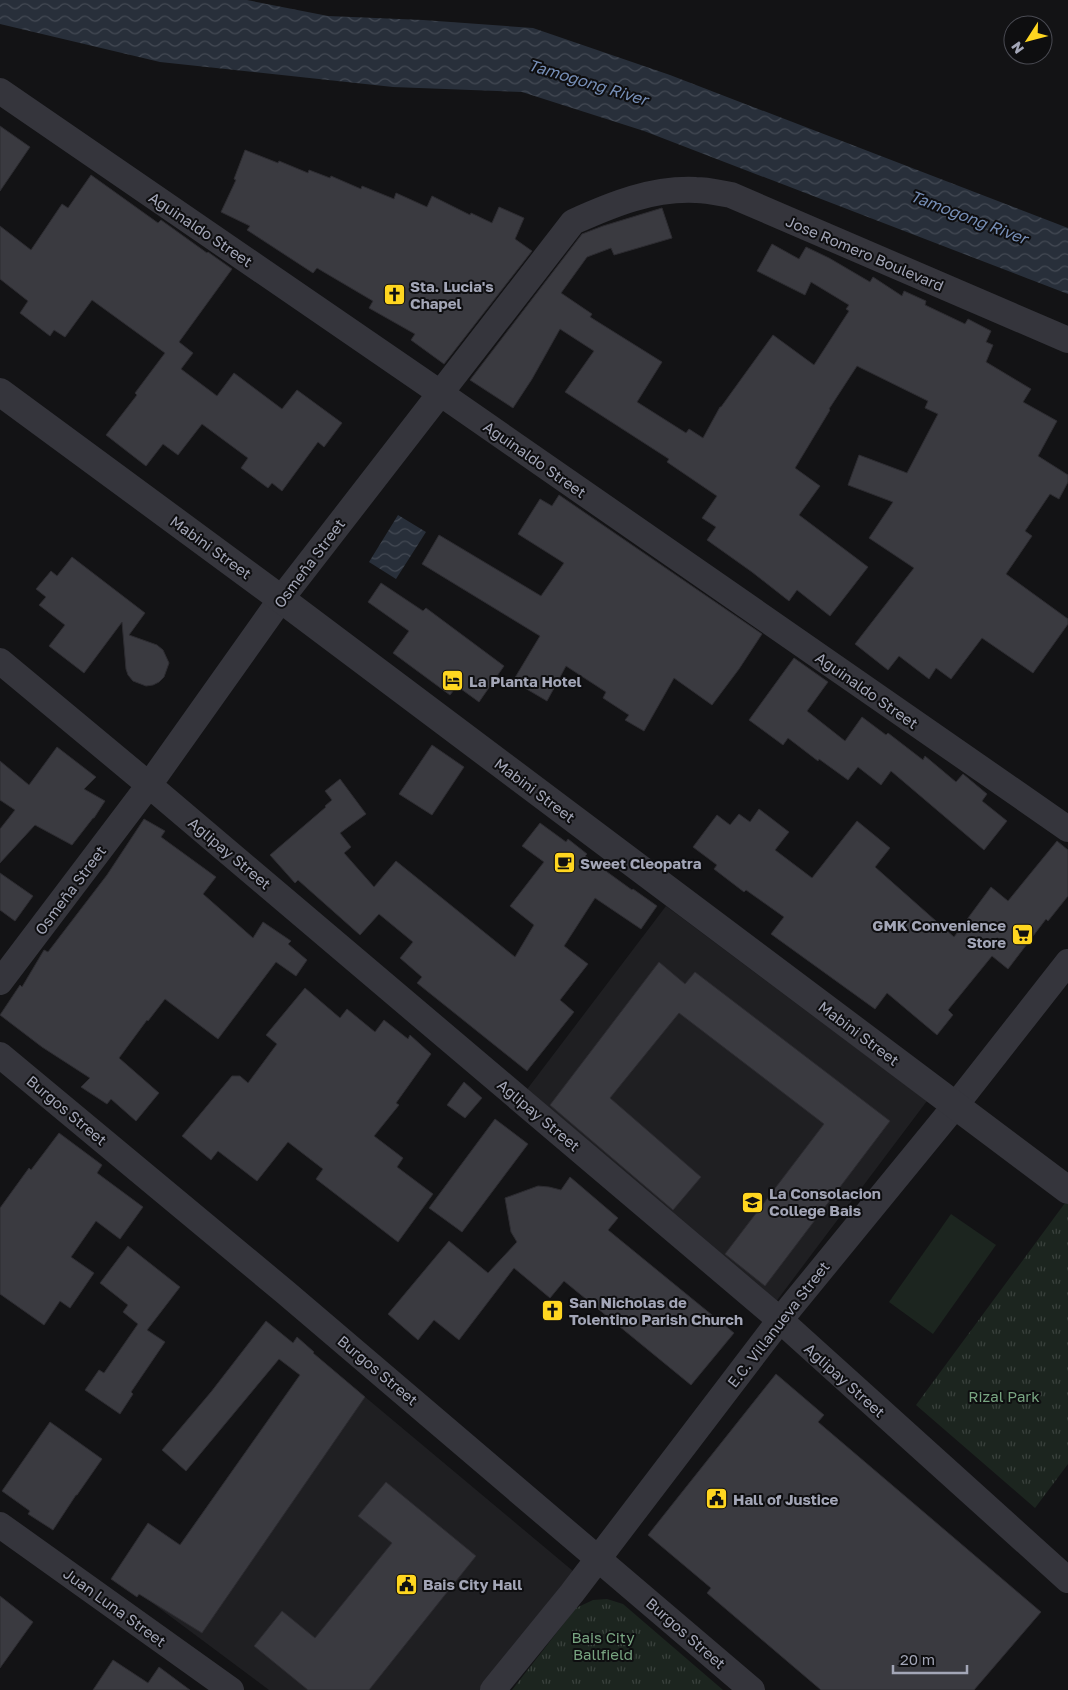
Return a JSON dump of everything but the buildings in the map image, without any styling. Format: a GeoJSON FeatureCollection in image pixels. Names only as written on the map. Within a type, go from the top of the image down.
{"type":"FeatureCollection","features":[{"type":"Feature","properties":{"kind":"street","name":"Aguinaldo Street"},"geometry":{"type":"LineString","coordinates":[[0,91],[440,393],[1068,829]]}},
{"type":"Feature","properties":{"kind":"street","name":"Jose Romero Boulevard"},"geometry":{"type":"LineString","coordinates":[[656,192],[697,190],[731,195],[1068,340]]}},
{"type":"Feature","properties":{"kind":"street","name":"Osmeña Street"},"geometry":{"type":"LineString","coordinates":[[0,982],[149,785],[281,599],[573,222],[610,205],[656,192]]}},
{"type":"Feature","properties":{"kind":"street","name":"Mabini Street"},"geometry":{"type":"LineString","coordinates":[[0,392],[281,599],[1068,1190]]}},
{"type":"Feature","properties":{"kind":"street","name":"Aglipay Street"},"geometry":{"type":"LineString","coordinates":[[0,661],[780,1320],[1068,1580]]}},
{"type":"Feature","properties":{"kind":"street","name":"E.C. Villanueva Street"},"geometry":{"type":"LineString","coordinates":[[493,1690],[572,1593],[780,1320],[955,1106],[1068,962]]}},
{"type":"Feature","properties":{"kind":"street","name":"Burgos Street"},"geometry":{"type":"LineString","coordinates":[[0,1055],[293,1298],[752,1690]]}},
{"type":"Feature","properties":{"kind":"street","name":"Juan Luna Street"},"geometry":{"type":"LineString","coordinates":[[0,1525],[231,1690]]}},
{"type":"Feature","properties":{"kind":"shaded area","name":"La Consolacion College Bais"},"geometry":{"type":"Polygon","coordinates":[[[666,906],[927,1101],[775,1303],[525,1092],[666,906]]]}},
{"type":"Feature","properties":{"kind":"shaded area"},"geometry":{"type":"Polygon","coordinates":[[[315,1355],[573,1571],[480,1690],[269,1690],[143,1596],[315,1355]]]}},
{"type":"Feature","properties":{"kind":"green space","name":"Rizal Park"},"geometry":{"type":"Polygon","coordinates":[[[1065,1203],[1068,1204],[1068,1464],[1035,1508],[916,1405],[1065,1203]]]}},
{"type":"Feature","properties":{"kind":"green space"},"geometry":{"type":"Polygon","coordinates":[[[951,1214],[996,1245],[933,1334],[889,1302],[951,1214]]]}},
{"type":"Feature","properties":{"kind":"green space","name":"Bais City Ballfield"},"geometry":{"type":"Polygon","coordinates":[[[607,1599],[623,1604],[723,1690],[512,1690],[576,1608],[593,1600],[607,1599]]]}},
{"type":"Feature","properties":{"kind":"water","name":"Tamogong River"},"geometry":{"type":"Polygon","coordinates":[[[0,0],[247,0],[328,16],[423,20],[533,28],[670,75],[1068,228],[1068,294],[644,131],[522,92],[393,87],[160,62],[0,24],[0,0]]]}},
{"type":"Feature","properties":{"kind":"water"},"geometry":{"type":"Polygon","coordinates":[[[398,515],[426,532],[396,579],[369,562],[398,515]]]}},
{"type":"Feature","properties":{"kind":"place","name":"Sta. Lucia's Chapel"},"geometry":{"type":"Point","coordinates":[394,295]}},
{"type":"Feature","properties":{"kind":"place","name":"La Planta Hotel"},"geometry":{"type":"Point","coordinates":[453,681]}},
{"type":"Feature","properties":{"kind":"place","name":"Sweet Cleopatra"},"geometry":{"type":"Point","coordinates":[564,863]}},
{"type":"Feature","properties":{"kind":"place","name":"GMK Convenience Store"},"geometry":{"type":"Point","coordinates":[1022,934]}},
{"type":"Feature","properties":{"kind":"place","name":"La Consolacion College Bais"},"geometry":{"type":"Point","coordinates":[753,1202]}},
{"type":"Feature","properties":{"kind":"place","name":"San Nicholas de Tolentino Parish Church"},"geometry":{"type":"Point","coordinates":[553,1311]}},
{"type":"Feature","properties":{"kind":"place","name":"Hall of Justice"},"geometry":{"type":"Point","coordinates":[717,1499]}},
{"type":"Feature","properties":{"kind":"place","name":"Bais City Hall"},"geometry":{"type":"Point","coordinates":[407,1584]}}]}
